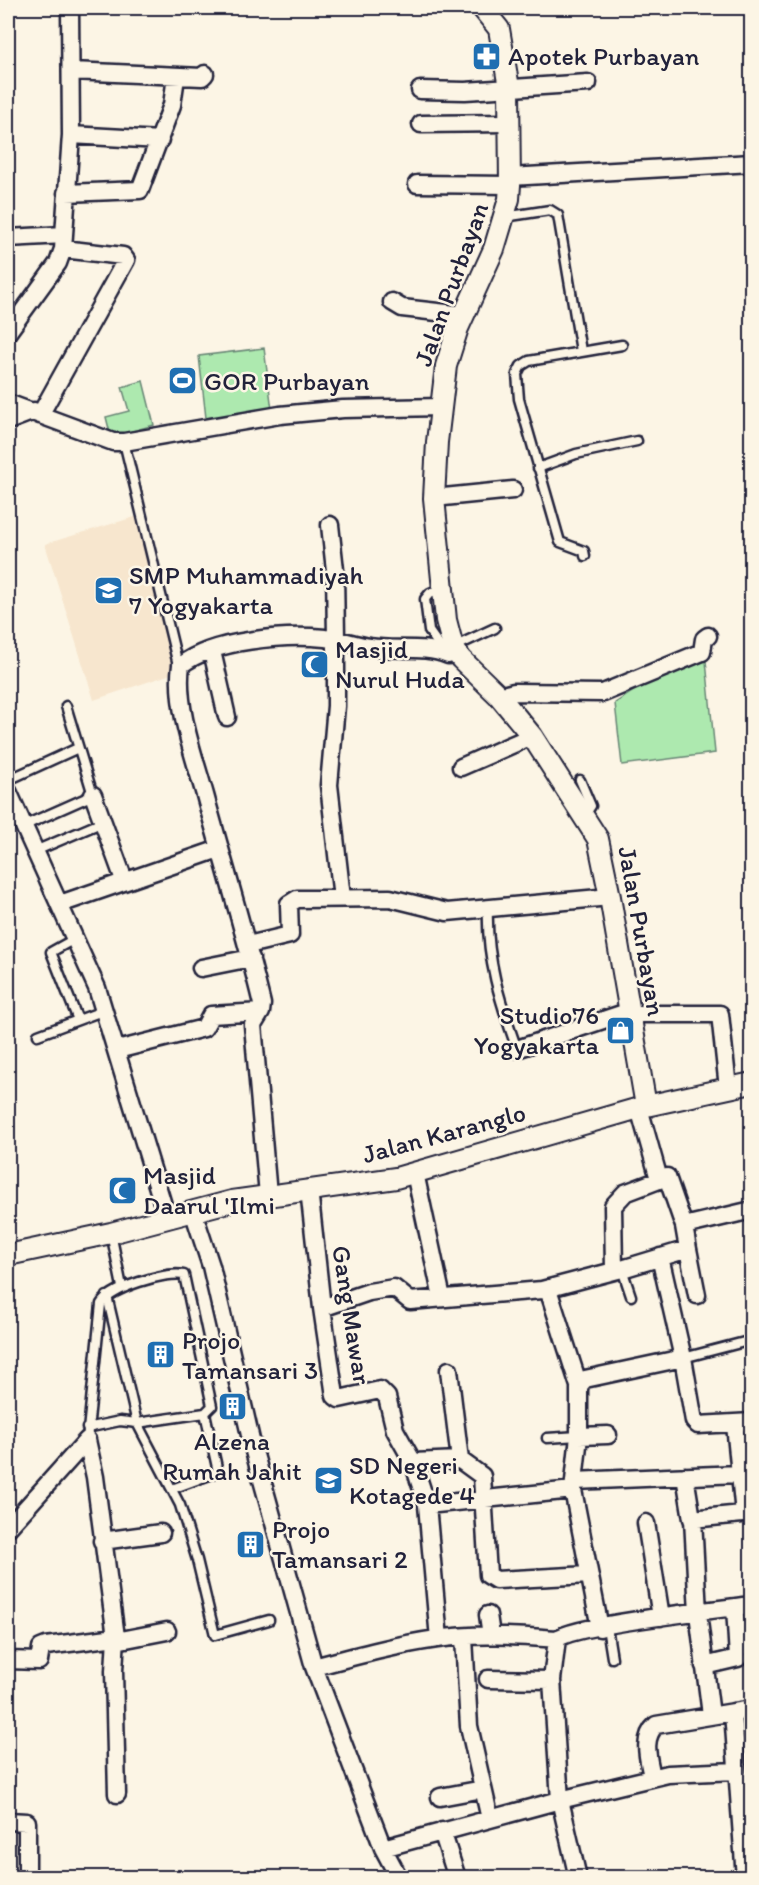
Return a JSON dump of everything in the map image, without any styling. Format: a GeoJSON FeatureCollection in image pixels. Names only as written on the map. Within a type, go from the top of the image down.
{"type":"FeatureCollection","features":[{"type":"Feature","properties":{"kind":"street"},"geometry":{"type":"LineString","coordinates":[[8,333],[16,311],[58,263],[63,242],[71,135],[70,8]]}},
{"type":"Feature","properties":{"kind":"street","name":"Jalan Purbayan"},"geometry":{"type":"LineString","coordinates":[[486,10],[499,29],[509,88],[510,181],[504,217],[494,249],[448,356],[441,407],[434,498],[446,620],[452,651],[499,696],[531,736],[598,838],[630,1012],[642,1107]]}},
{"type":"Feature","properties":{"kind":"street"},"geometry":{"type":"LineString","coordinates":[[72,71],[176,77],[202,77],[205,74]]}},
{"type":"Feature","properties":{"kind":"street"},"geometry":{"type":"LineString","coordinates":[[66,193],[138,192],[172,105],[176,77]]}},
{"type":"Feature","properties":{"kind":"street"},"geometry":{"type":"LineString","coordinates":[[420,90],[588,83]]}},
{"type":"Feature","properties":{"kind":"street"},"geometry":{"type":"LineString","coordinates":[[421,124],[508,123]]}},
{"type":"Feature","properties":{"kind":"street"},"geometry":{"type":"LineString","coordinates":[[71,135],[160,140]]}},
{"type":"Feature","properties":{"kind":"street"},"geometry":{"type":"LineString","coordinates":[[417,184],[510,181],[752,163]]}},
{"type":"Feature","properties":{"kind":"street"},"geometry":{"type":"LineString","coordinates":[[8,238],[63,242],[123,256],[126,260],[35,413],[8,421]]}},
{"type":"Feature","properties":{"kind":"street"},"geometry":{"type":"LineString","coordinates":[[392,303],[402,308],[464,315]]}},
{"type":"Feature","properties":{"kind":"street"},"geometry":{"type":"LineString","coordinates":[[8,403],[113,442],[280,415],[343,410],[441,407]]}},
{"type":"Feature","properties":{"kind":"street"},"geometry":{"type":"LineString","coordinates":[[434,498],[513,490]]}},
{"type":"Feature","properties":{"kind":"street"},"geometry":{"type":"LineString","coordinates":[[330,525],[335,570],[336,705],[329,785],[342,898]]}},
{"type":"Feature","properties":{"kind":"street"},"geometry":{"type":"LineString","coordinates":[[499,696],[514,692],[603,693],[702,652],[704,639],[708,636]]}},
{"type":"Feature","properties":{"kind":"street"},"geometry":{"type":"LineString","coordinates":[[268,1195],[253,1025],[262,1008],[249,952],[195,766],[186,726],[180,675],[182,665],[188,659],[212,651],[264,639],[336,639],[370,647],[452,651]]}},
{"type":"Feature","properties":{"kind":"street"},"geometry":{"type":"LineString","coordinates":[[212,651],[227,717]]}},
{"type":"Feature","properties":{"kind":"street"},"geometry":{"type":"LineString","coordinates":[[461,767],[531,736]]}},
{"type":"Feature","properties":{"kind":"street"},"geometry":{"type":"LineString","coordinates":[[8,791],[76,938],[105,1009],[168,1218]]}},
{"type":"Feature","properties":{"kind":"street"},"geometry":{"type":"LineString","coordinates":[[93,795],[124,880]]}},
{"type":"Feature","properties":{"kind":"street"},"geometry":{"type":"LineString","coordinates":[[60,904],[219,849]]}},
{"type":"Feature","properties":{"kind":"street"},"geometry":{"type":"LineString","coordinates":[[201,968],[290,935],[289,904],[293,900],[390,898],[440,912],[610,897]]}},
{"type":"Feature","properties":{"kind":"street"},"geometry":{"type":"LineString","coordinates":[[117,1050],[204,1028],[211,1015],[262,1008]]}},
{"type":"Feature","properties":{"kind":"street"},"geometry":{"type":"LineString","coordinates":[[517,1049],[630,1012],[720,1014],[728,1088]]}},
{"type":"Feature","properties":{"kind":"street","name":"Jalan Karanglo"},"geometry":{"type":"LineString","coordinates":[[8,1255],[111,1233],[232,1201],[396,1179],[642,1107],[752,1083]]}},
{"type":"Feature","properties":{"kind":"street"},"geometry":{"type":"LineString","coordinates":[[642,1107],[659,1179]]}},
{"type":"Feature","properties":{"kind":"street"},"geometry":{"type":"LineString","coordinates":[[416,1173],[442,1298]]}},
{"type":"Feature","properties":{"kind":"street"},"geometry":{"type":"LineString","coordinates":[[618,1270],[613,1206],[625,1193],[664,1177],[669,1179],[684,1226],[697,1295]]}},
{"type":"Feature","properties":{"kind":"street","name":"Gang Mawar"},"geometry":{"type":"LineString","coordinates":[[309,1190],[322,1308],[335,1396],[339,1399],[375,1391],[384,1392],[395,1430],[413,1462],[427,1505],[439,1639]]}},
{"type":"Feature","properties":{"kind":"street"},"geometry":{"type":"LineString","coordinates":[[684,1226],[752,1210]]}},
{"type":"Feature","properties":{"kind":"street"},"geometry":{"type":"LineString","coordinates":[[193,1211],[211,1266],[252,1444],[314,1667],[383,1848],[399,1878]]}},
{"type":"Feature","properties":{"kind":"street"},"geometry":{"type":"LineString","coordinates":[[322,1308],[369,1292],[394,1288],[410,1301],[548,1288],[688,1249]]}},
{"type":"Feature","properties":{"kind":"street"},"geometry":{"type":"LineString","coordinates":[[660,1257],[684,1358],[694,1421],[698,1425],[735,1425],[752,1422]]}},
{"type":"Feature","properties":{"kind":"street"},"geometry":{"type":"LineString","coordinates":[[548,1288],[579,1386],[579,1436],[574,1486],[589,1575],[603,1627]]}},
{"type":"Feature","properties":{"kind":"street"},"geometry":{"type":"LineString","coordinates":[[579,1386],[585,1378],[684,1358]]}},
{"type":"Feature","properties":{"kind":"street"},"geometry":{"type":"LineString","coordinates":[[449,1370],[460,1460]]}},
{"type":"Feature","properties":{"kind":"street"},"geometry":{"type":"LineString","coordinates":[[693,1519],[748,1513],[739,1474],[735,1425]]}},
{"type":"Feature","properties":{"kind":"street"},"geometry":{"type":"LineString","coordinates":[[8,1528],[87,1434]]}},
{"type":"Feature","properties":{"kind":"street"},"geometry":{"type":"LineString","coordinates":[[87,1434],[95,1477],[116,1639],[117,1794]]}},
{"type":"Feature","properties":{"kind":"street"},"geometry":{"type":"LineString","coordinates":[[579,1436],[608,1435]]}},
{"type":"Feature","properties":{"kind":"street"},"geometry":{"type":"LineString","coordinates":[[413,1462],[460,1460],[482,1473],[490,1577],[496,1580],[589,1575]]}},
{"type":"Feature","properties":{"kind":"street"},"geometry":{"type":"LineString","coordinates":[[427,1505],[574,1486],[685,1476],[739,1474]]}},
{"type":"Feature","properties":{"kind":"street"},"geometry":{"type":"LineString","coordinates":[[685,1476],[690,1517],[693,1519],[698,1613],[711,1715]]}},
{"type":"Feature","properties":{"kind":"street"},"geometry":{"type":"LineString","coordinates":[[646,1523],[661,1617]]}},
{"type":"Feature","properties":{"kind":"street"},"geometry":{"type":"LineString","coordinates":[[102,1541],[160,1533]]}},
{"type":"Feature","properties":{"kind":"street"},"geometry":{"type":"LineString","coordinates":[[314,1667],[396,1646],[439,1639],[491,1635],[557,1639],[562,1635],[603,1627],[743,1606],[738,1658],[704,1666]]}},
{"type":"Feature","properties":{"kind":"street"},"geometry":{"type":"LineString","coordinates":[[488,1615],[491,1635]]}},
{"type":"Feature","properties":{"kind":"street"},"geometry":{"type":"LineString","coordinates":[[8,1660],[39,1662],[41,1648],[44,1646],[167,1631]]}},
{"type":"Feature","properties":{"kind":"street"},"geometry":{"type":"LineString","coordinates":[[464,1638],[470,1726],[490,1819]]}},
{"type":"Feature","properties":{"kind":"street"},"geometry":{"type":"LineString","coordinates":[[557,1639],[552,1680],[560,1800],[578,1878]]}},
{"type":"Feature","properties":{"kind":"street"},"geometry":{"type":"LineString","coordinates":[[488,1679],[552,1680]]}},
{"type":"Feature","properties":{"kind":"street"},"geometry":{"type":"LineString","coordinates":[[652,1777],[647,1743],[651,1730],[662,1723],[752,1709]]}},
{"type":"Feature","properties":{"kind":"street"},"geometry":{"type":"LineString","coordinates":[[733,1712],[736,1770],[747,1850],[745,1878]]}},
{"type":"Feature","properties":{"kind":"street"},"geometry":{"type":"LineString","coordinates":[[383,1848],[652,1777],[681,1772],[736,1770]]}},
{"type":"Feature","properties":{"kind":"street"},"geometry":{"type":"LineString","coordinates":[[440,1797],[483,1789]]}},
{"type":"Feature","properties":{"kind":"street"},"geometry":{"type":"LineString","coordinates":[[8,1821],[27,1822],[27,1878]]}},
{"type":"Feature","properties":{"kind":"street"},"geometry":{"type":"LineString","coordinates":[[442,1831],[457,1878]]}},
{"type":"Feature","properties":{"kind":"lane"},"geometry":{"type":"LineString","coordinates":[[504,217],[550,210],[558,215],[580,351]]}},
{"type":"Feature","properties":{"kind":"lane"},"geometry":{"type":"LineString","coordinates":[[585,556],[584,551],[560,542],[524,420],[517,374],[521,366],[529,361],[622,345]]}},
{"type":"Feature","properties":{"kind":"lane"},"geometry":{"type":"LineString","coordinates":[[538,468],[576,454],[637,441]]}},
{"type":"Feature","properties":{"kind":"lane"},"geometry":{"type":"LineString","coordinates":[[124,442],[180,675]]}},
{"type":"Feature","properties":{"kind":"lane"},"geometry":{"type":"LineString","coordinates":[[452,651],[495,628]]}},
{"type":"Feature","properties":{"kind":"lane"},"geometry":{"type":"LineString","coordinates":[[23,826],[93,795],[66,706]]}},
{"type":"Feature","properties":{"kind":"lane"},"geometry":{"type":"LineString","coordinates":[[8,780],[78,748]]}},
{"type":"Feature","properties":{"kind":"lane"},"geometry":{"type":"LineString","coordinates":[[580,780],[591,806],[584,816]]}},
{"type":"Feature","properties":{"kind":"lane"},"geometry":{"type":"LineString","coordinates":[[35,851],[103,822]]}},
{"type":"Feature","properties":{"kind":"lane"},"geometry":{"type":"LineString","coordinates":[[488,908],[487,926],[494,981],[517,1049]]}},
{"type":"Feature","properties":{"kind":"lane"},"geometry":{"type":"LineString","coordinates":[[76,938],[51,952],[78,1020]]}},
{"type":"Feature","properties":{"kind":"lane"},"geometry":{"type":"LineString","coordinates":[[38,1035],[105,1009]]}},
{"type":"Feature","properties":{"kind":"lane"},"geometry":{"type":"LineString","coordinates":[[111,1233],[122,1287]]}},
{"type":"Feature","properties":{"kind":"lane"},"geometry":{"type":"LineString","coordinates":[[618,1270],[631,1296]]}},
{"type":"Feature","properties":{"kind":"lane"},"geometry":{"type":"LineString","coordinates":[[184,1275],[212,1406],[205,1413],[137,1423],[120,1421],[87,1434],[100,1310],[107,1296],[122,1287],[184,1275]]}},
{"type":"Feature","properties":{"kind":"lane"},"geometry":{"type":"LineString","coordinates":[[107,1296],[137,1423],[172,1489],[197,1560],[215,1635],[269,1620]]}},
{"type":"Feature","properties":{"kind":"lane"},"geometry":{"type":"LineString","coordinates":[[684,1358],[752,1340]]}},
{"type":"Feature","properties":{"kind":"lane"},"geometry":{"type":"LineString","coordinates":[[172,1489],[218,1472],[205,1413]]}},
{"type":"Feature","properties":{"kind":"lane"},"geometry":{"type":"LineString","coordinates":[[547,1438],[579,1436]]}},
{"type":"Feature","properties":{"kind":"lane"},"geometry":{"type":"LineString","coordinates":[[603,1627],[612,1659]]}},
{"type":"Feature","properties":{"kind":"shaded area","name":"SMP Muhammadiyah 7 Yogyakarta"},"geometry":{"type":"Polygon","coordinates":[[[138,516],[180,671],[94,700],[45,544],[138,516]]]}},
{"type":"Feature","properties":{"kind":"green space"},"geometry":{"type":"Polygon","coordinates":[[[264,348],[272,410],[206,418],[199,356],[264,348]]]}},
{"type":"Feature","properties":{"kind":"green space"},"geometry":{"type":"Polygon","coordinates":[[[143,381],[154,425],[111,437],[106,417],[129,411],[122,387],[143,381]]]}},
{"type":"Feature","properties":{"kind":"green space"},"geometry":{"type":"Polygon","coordinates":[[[706,661],[715,753],[622,765],[615,703],[647,682],[706,661]]]}},
{"type":"Feature","properties":{"kind":"place","name":"Apotek Purbayan"},"geometry":{"type":"Point","coordinates":[487,56]}},
{"type":"Feature","properties":{"kind":"place","name":"GOR Purbayan"},"geometry":{"type":"Point","coordinates":[183,381]}},
{"type":"Feature","properties":{"kind":"place","name":"SMP Muhammadiyah 7 Yogyakarta"},"geometry":{"type":"Point","coordinates":[108,590]}},
{"type":"Feature","properties":{"kind":"place","name":"Masjid Nurul Huda"},"geometry":{"type":"Point","coordinates":[314,664]}},
{"type":"Feature","properties":{"kind":"place","name":"Studio76 Yogyakarta"},"geometry":{"type":"Point","coordinates":[620,1030]}},
{"type":"Feature","properties":{"kind":"place","name":"Masjid Daarul 'Ilmi"},"geometry":{"type":"Point","coordinates":[122,1190]}},
{"type":"Feature","properties":{"kind":"place","name":"Projo Tamansari 3"},"geometry":{"type":"Point","coordinates":[161,1355]}},
{"type":"Feature","properties":{"kind":"place","name":"Alzena Rumah Jahit"},"geometry":{"type":"Point","coordinates":[232,1407]}},
{"type":"Feature","properties":{"kind":"place","name":"SD Negeri Kotagede 4"},"geometry":{"type":"Point","coordinates":[328,1480]}},
{"type":"Feature","properties":{"kind":"place","name":"Projo Tamansari 2"},"geometry":{"type":"Point","coordinates":[251,1544]}}]}
